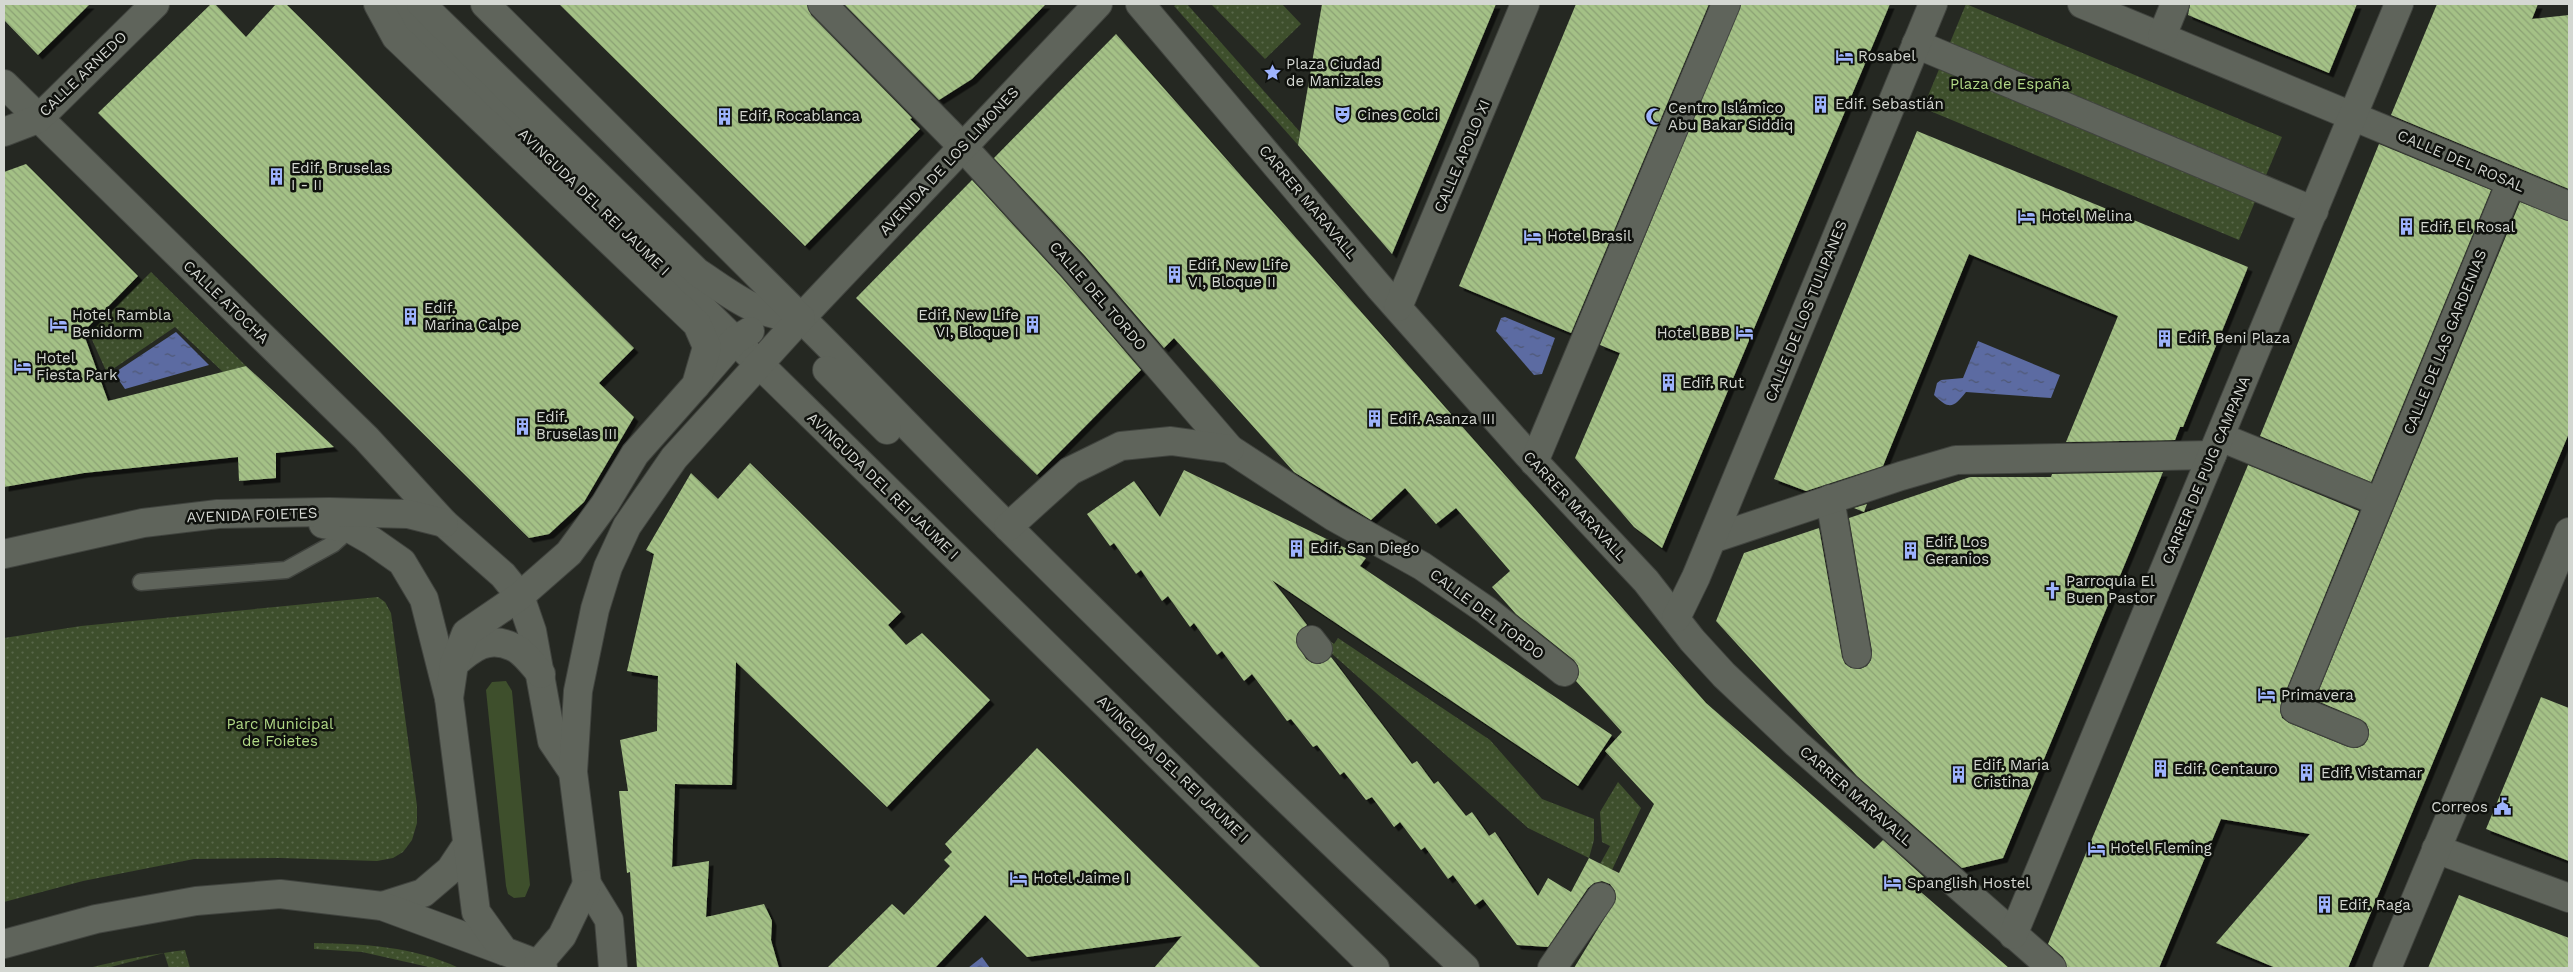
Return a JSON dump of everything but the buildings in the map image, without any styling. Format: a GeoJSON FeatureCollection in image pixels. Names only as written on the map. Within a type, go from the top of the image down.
{"type":"FeatureCollection","features":[{"type":"Feature","properties":{"kind":"street","name":"CALLE ARNEDO"},"geometry":{"type":"LineString","coordinates":[[4,132],[38,119],[155,4]]}},
{"type":"Feature","properties":{"kind":"street"},"geometry":{"type":"LineString","coordinates":[[378,4],[396,37],[697,324],[706,347],[696,385]]}},
{"type":"Feature","properties":{"kind":"street","name":"AVINGUDA DEL REI JAUME I"},"geometry":{"type":"LineString","coordinates":[[392,4],[1374,968]]}},
{"type":"Feature","properties":{"kind":"street"},"geometry":{"type":"LineString","coordinates":[[421,4],[697,272],[748,306],[795,325]]}},
{"type":"Feature","properties":{"kind":"street"},"geometry":{"type":"LineString","coordinates":[[485,4],[795,325],[871,386],[1008,527],[1458,966]]}},
{"type":"Feature","properties":{"kind":"street","name":"CALLE DEL TORDO"},"geometry":{"type":"LineString","coordinates":[[822,4],[962,146],[1078,273],[1230,450],[1334,518],[1422,566],[1486,610],[1564,672]]}},
{"type":"Feature","properties":{"kind":"street","name":"AVENIDA DE LOS LIMONES"},"geometry":{"type":"LineString","coordinates":[[586,884],[573,772],[578,691],[595,609],[608,567],[626,526],[674,458],[962,146],[1098,4]]}},
{"type":"Feature","properties":{"kind":"street","name":"CARRER MARAVALL"},"geometry":{"type":"LineString","coordinates":[[1140,4],[1398,308],[1534,462],[1646,581],[1692,640],[1724,675],[1797,744],[2052,968]]}},
{"type":"Feature","properties":{"kind":"street","name":"CALLE APOLO XI"},"geometry":{"type":"LineString","coordinates":[[1398,308],[1525,4]]}},
{"type":"Feature","properties":{"kind":"street"},"geometry":{"type":"LineString","coordinates":[[1534,462],[1726,4]]}},
{"type":"Feature","properties":{"kind":"street","name":"CALLE DE LOS TULIPANES"},"geometry":{"type":"LineString","coordinates":[[1676,618],[1712,539],[1932,4]]}},
{"type":"Feature","properties":{"kind":"street"},"geometry":{"type":"LineString","coordinates":[[2082,4],[2353,115]]}},
{"type":"Feature","properties":{"kind":"street"},"geometry":{"type":"LineString","coordinates":[[2162,36],[2175,4]]}},
{"type":"Feature","properties":{"kind":"street","name":"CARRER DE PUIG CAMPANA"},"geometry":{"type":"LineString","coordinates":[[2013,935],[2399,4]]}},
{"type":"Feature","properties":{"kind":"street"},"geometry":{"type":"LineString","coordinates":[[1916,44],[2314,211]]}},
{"type":"Feature","properties":{"kind":"street","name":"CALLE ATOCHA"},"geometry":{"type":"LineString","coordinates":[[4,84],[366,438],[444,523],[512,586]]}},
{"type":"Feature","properties":{"kind":"street","name":"CALLE DEL ROSAL"},"geometry":{"type":"LineString","coordinates":[[2353,115],[2569,206]]}},
{"type":"Feature","properties":{"kind":"street","name":"CALLE DE LAS GARDENIAS"},"geometry":{"type":"LineString","coordinates":[[2354,733],[2295,709],[2511,182]]}},
{"type":"Feature","properties":{"kind":"street"},"geometry":{"type":"LineString","coordinates":[[449,698],[454,664],[466,633],[512,586],[542,578],[569,553],[605,504],[635,454],[735,340],[760,324],[795,325]]}},
{"type":"Feature","properties":{"kind":"street","name":"CALLE DEL TORDO"},"geometry":{"type":"LineString","coordinates":[[1008,527],[1070,471],[1121,446],[1171,441],[1230,450]]}},
{"type":"Feature","properties":{"kind":"street"},"geometry":{"type":"LineString","coordinates":[[1712,539],[1901,476],[1956,460],[2216,446],[2380,502]]}},
{"type":"Feature","properties":{"kind":"street"},"geometry":{"type":"LineString","coordinates":[[1830,500],[1857,654]]}},
{"type":"Feature","properties":{"kind":"street","name":"AVENIDA FOIETES"},"geometry":{"type":"LineString","coordinates":[[4,554],[143,523],[218,514],[270,514],[357,521]]}},
{"type":"Feature","properties":{"kind":"street"},"geometry":{"type":"LineString","coordinates":[[444,523],[408,514],[357,521],[372,541],[402,562],[424,599],[449,698],[466,846],[476,912],[504,951]]}},
{"type":"Feature","properties":{"kind":"street"},"geometry":{"type":"LineString","coordinates":[[2387,968],[2569,532]]}},
{"type":"Feature","properties":{"kind":"street"},"geometry":{"type":"LineString","coordinates":[[512,586],[532,631],[552,741],[573,772]]}},
{"type":"Feature","properties":{"kind":"street"},"geometry":{"type":"LineString","coordinates":[[454,664],[472,647],[493,642],[514,647],[541,674]]}},
{"type":"Feature","properties":{"kind":"street"},"geometry":{"type":"LineString","coordinates":[[382,906],[423,893],[450,870],[466,846]]}},
{"type":"Feature","properties":{"kind":"street"},"geometry":{"type":"LineString","coordinates":[[2436,849],[2569,898]]}},
{"type":"Feature","properties":{"kind":"street"},"geometry":{"type":"LineString","coordinates":[[4,944],[96,919],[196,901],[280,894],[382,906],[541,966],[562,936],[586,884]]}},
{"type":"Feature","properties":{"kind":"street"},"geometry":{"type":"LineString","coordinates":[[586,884],[609,920],[613,968]]}},
{"type":"Feature","properties":{"kind":"street"},"geometry":{"type":"LineString","coordinates":[[1552,968],[1601,897]]}},
{"type":"Feature","properties":{"kind":"lane"},"geometry":{"type":"LineString","coordinates":[[141,582],[286,570],[333,544],[357,521]]}},
{"type":"Feature","properties":{"kind":"green space"},"geometry":{"type":"Polygon","coordinates":[[[1177,4],[1187,4],[1300,132],[1298,145],[1174,6],[1177,4]]]}},
{"type":"Feature","properties":{"kind":"green space"},"geometry":{"type":"Polygon","coordinates":[[[1211,4],[1282,4],[1301,24],[1265,59],[1211,4]]]}},
{"type":"Feature","properties":{"kind":"green space","name":"Plaza de España"},"geometry":{"type":"Polygon","coordinates":[[[1966,4],[2282,137],[2239,240],[1923,108],[1966,4]]]}},
{"type":"Feature","properties":{"kind":"green space"},"geometry":{"type":"Polygon","coordinates":[[[151,272],[246,366],[223,372],[175,327],[107,373],[89,333],[151,272]]]}},
{"type":"Feature","properties":{"kind":"green space","name":"Parc Municipal de Foietes"},"geometry":{"type":"Polygon","coordinates":[[[378,597],[385,602],[391,613],[417,806],[417,823],[412,840],[403,852],[393,858],[377,861],[280,858],[194,859],[83,881],[4,902],[4,638],[81,626],[378,597]]]}},
{"type":"Feature","properties":{"kind":"green space"},"geometry":{"type":"Polygon","coordinates":[[[1326,638],[1334,644],[1338,638],[1490,740],[1542,799],[1594,819],[1594,840],[1589,858],[1528,828],[1321,644],[1326,638]]]}},
{"type":"Feature","properties":{"kind":"green space"},"geometry":{"type":"Polygon","coordinates":[[[506,681],[512,691],[530,885],[525,897],[514,898],[508,894],[506,886],[486,690],[492,682],[506,681]]]}},
{"type":"Feature","properties":{"kind":"green space"},"geometry":{"type":"Polygon","coordinates":[[[1618,782],[1641,808],[1612,870],[1600,864],[1610,846],[1602,842],[1600,812],[1618,782]]]}},
{"type":"Feature","properties":{"kind":"green space"},"geometry":{"type":"Polygon","coordinates":[[[314,943],[351,944],[406,951],[424,955],[459,968],[433,968],[362,952],[314,949],[314,943]]]}},
{"type":"Feature","properties":{"kind":"green space"},"geometry":{"type":"Polygon","coordinates":[[[185,950],[190,968],[169,968],[164,953],[107,968],[89,968],[161,953],[185,950]]]}},
{"type":"Feature","properties":{"kind":"water"},"geometry":{"type":"Polygon","coordinates":[[[1505,317],[1555,338],[1542,374],[1534,375],[1496,331],[1501,318],[1505,317]]]}},
{"type":"Feature","properties":{"kind":"water"},"geometry":{"type":"Polygon","coordinates":[[[176,332],[209,365],[125,389],[114,373],[176,332]]]}},
{"type":"Feature","properties":{"kind":"water"},"geometry":{"type":"Polygon","coordinates":[[[1978,341],[2060,375],[2051,398],[1966,392],[1952,405],[1939,400],[1934,395],[1937,383],[1941,380],[1963,378],[1978,341]]]}},
{"type":"Feature","properties":{"kind":"water"},"geometry":{"type":"Polygon","coordinates":[[[982,957],[990,968],[968,968],[982,957]]]}},
{"type":"Feature","properties":{"kind":"place","name":"Rosabel"},"geometry":{"type":"Point","coordinates":[1844,56]}},
{"type":"Feature","properties":{"kind":"place","name":"Plaza Ciudad de Manizales"},"geometry":{"type":"Point","coordinates":[1272,73]}},
{"type":"Feature","properties":{"kind":"place","name":"Edif. Sebastián"},"geometry":{"type":"Point","coordinates":[1821,104]}},
{"type":"Feature","properties":{"kind":"place","name":"Cines Colci"},"geometry":{"type":"Point","coordinates":[1343,115]}},
{"type":"Feature","properties":{"kind":"place","name":"Edif. Rocablanca"},"geometry":{"type":"Point","coordinates":[725,116]}},
{"type":"Feature","properties":{"kind":"place","name":"Centro Islámico Abu Bakar Siddiq"},"geometry":{"type":"Point","coordinates":[1654,117]}},
{"type":"Feature","properties":{"kind":"place","name":"Edif. Bruselas I - II"},"geometry":{"type":"Point","coordinates":[277,177]}},
{"type":"Feature","properties":{"kind":"place","name":"Hotel Melina"},"geometry":{"type":"Point","coordinates":[2027,216]}},
{"type":"Feature","properties":{"kind":"place","name":"Edif. El Rosal"},"geometry":{"type":"Point","coordinates":[2406,227]}},
{"type":"Feature","properties":{"kind":"place","name":"Hotel Brasil"},"geometry":{"type":"Point","coordinates":[1533,236]}},
{"type":"Feature","properties":{"kind":"place","name":"Edif. New Life VI, Bloque II"},"geometry":{"type":"Point","coordinates":[1174,274]}},
{"type":"Feature","properties":{"kind":"place","name":"Edif. Marina Calpe"},"geometry":{"type":"Point","coordinates":[410,317]}},
{"type":"Feature","properties":{"kind":"place","name":"Hotel Rambla Benidorm"},"geometry":{"type":"Point","coordinates":[58,324]}},
{"type":"Feature","properties":{"kind":"place","name":"Edif. New Life VI, Bloque I"},"geometry":{"type":"Point","coordinates":[1033,324]}},
{"type":"Feature","properties":{"kind":"place","name":"Hotel BBB"},"geometry":{"type":"Point","coordinates":[1744,333]}},
{"type":"Feature","properties":{"kind":"place","name":"Edif. Beni Plaza"},"geometry":{"type":"Point","coordinates":[2164,338]}},
{"type":"Feature","properties":{"kind":"place","name":"Hotel Fiesta Park"},"geometry":{"type":"Point","coordinates":[22,367]}},
{"type":"Feature","properties":{"kind":"place","name":"Edif. Rut"},"geometry":{"type":"Point","coordinates":[1668,383]}},
{"type":"Feature","properties":{"kind":"place","name":"Edif. Asanza III"},"geometry":{"type":"Point","coordinates":[1375,419]}},
{"type":"Feature","properties":{"kind":"place","name":"Edif. Bruselas III"},"geometry":{"type":"Point","coordinates":[522,426]}},
{"type":"Feature","properties":{"kind":"place","name":"Edif. San Diego"},"geometry":{"type":"Point","coordinates":[1296,548]}},
{"type":"Feature","properties":{"kind":"place","name":"Edif. Los Geranios"},"geometry":{"type":"Point","coordinates":[1911,551]}},
{"type":"Feature","properties":{"kind":"place","name":"Parroquia El Buen Pastor"},"geometry":{"type":"Point","coordinates":[2052,590]}},
{"type":"Feature","properties":{"kind":"place","name":"Primavera"},"geometry":{"type":"Point","coordinates":[2267,695]}},
{"type":"Feature","properties":{"kind":"place","name":"Edif. Centauro"},"geometry":{"type":"Point","coordinates":[2160,769]}},
{"type":"Feature","properties":{"kind":"place","name":"Edif. Vistamar"},"geometry":{"type":"Point","coordinates":[2307,773]}},
{"type":"Feature","properties":{"kind":"place","name":"Edif. Maria Cristina"},"geometry":{"type":"Point","coordinates":[1959,774]}},
{"type":"Feature","properties":{"kind":"place","name":"Correos"},"geometry":{"type":"Point","coordinates":[2502,807]}},
{"type":"Feature","properties":{"kind":"place","name":"Hotel Fleming"},"geometry":{"type":"Point","coordinates":[2096,848]}},
{"type":"Feature","properties":{"kind":"place","name":"Hotel Jaime I"},"geometry":{"type":"Point","coordinates":[1019,878]}},
{"type":"Feature","properties":{"kind":"place","name":"Spanglish Hostel"},"geometry":{"type":"Point","coordinates":[1893,883]}},
{"type":"Feature","properties":{"kind":"place","name":"Edif. Raga"},"geometry":{"type":"Point","coordinates":[2325,905]}}]}
